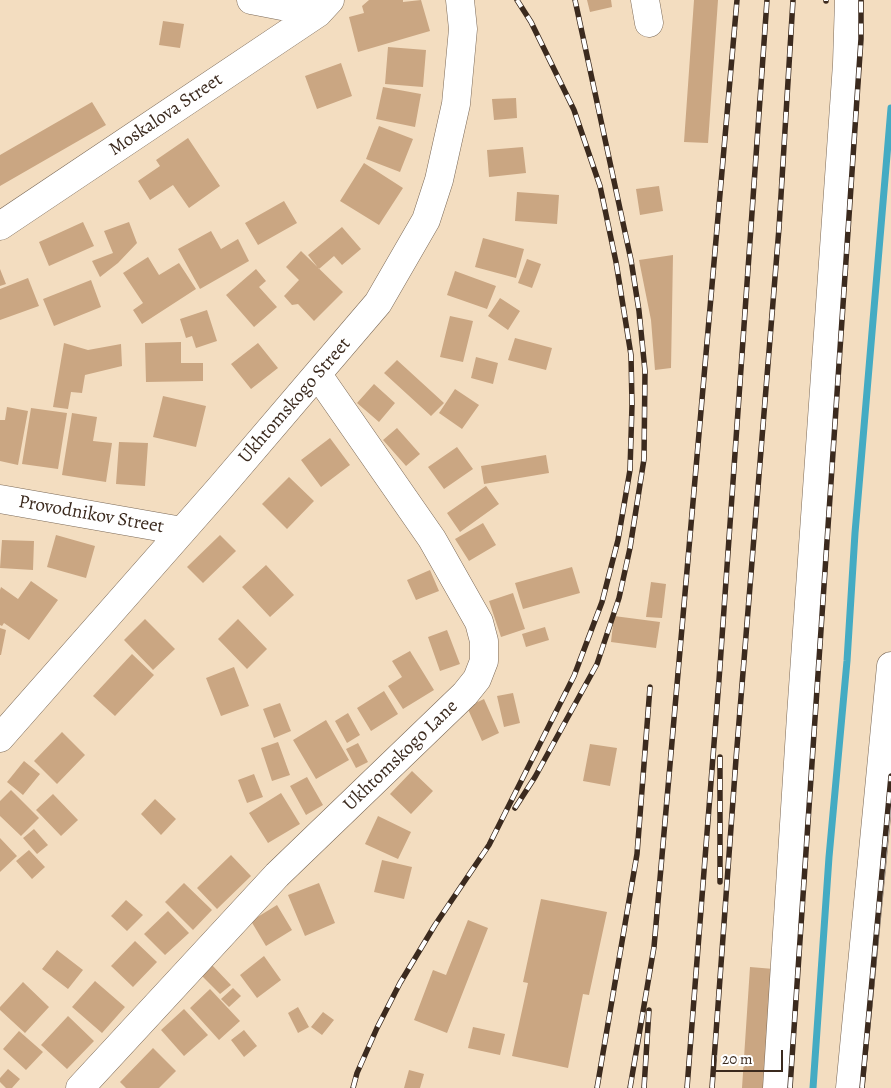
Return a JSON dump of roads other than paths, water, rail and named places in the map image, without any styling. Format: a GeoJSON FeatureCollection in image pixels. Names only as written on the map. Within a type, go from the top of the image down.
{"type":"FeatureCollection","features":[{"type":"Feature","properties":{"kind":"street"},"geometry":{"type":"LineString","coordinates":[[251,0],[324,6]]}},
{"type":"Feature","properties":{"kind":"street","name":"Ukhtomskogo Street"},"geometry":{"type":"LineString","coordinates":[[0,738],[318,375],[378,303],[426,220],[439,180],[456,104],[463,29],[460,0]]}},
{"type":"Feature","properties":{"kind":"street"},"geometry":{"type":"LineString","coordinates":[[777,1088],[847,64],[849,0]]}},
{"type":"Feature","properties":{"kind":"street","name":"Moskalova Street"},"geometry":{"type":"LineString","coordinates":[[0,226],[324,6]]}},
{"type":"Feature","properties":{"kind":"street","name":"Ukhtomskogo Lane"},"geometry":{"type":"LineString","coordinates":[[80,1088],[277,875],[465,694],[477,679],[484,661],[484,641],[479,622],[432,540],[318,375]]}},
{"type":"Feature","properties":{"kind":"street","name":"Provodnikov Street"},"geometry":{"type":"LineString","coordinates":[[0,499],[182,530]]}},
{"type":"Feature","properties":{"kind":"street"},"geometry":{"type":"LineString","coordinates":[[850,1088],[891,666]]}},
{"type":"Feature","properties":{"kind":"waterway"},"geometry":{"type":"LineString","coordinates":[[813,1088],[829,857],[847,661],[855,533],[891,108]]}},
{"type":"Feature","properties":{"kind":"railway"},"geometry":{"type":"LineString","coordinates":[[353,1088],[357,1073],[377,1028],[400,983],[435,925],[489,845],[574,676],[602,602],[618,540],[630,470],[631,355],[616,262],[600,186],[574,110],[531,22],[517,0]]}},
{"type":"Feature","properties":{"kind":"railway"},"geometry":{"type":"LineString","coordinates":[[515,808],[535,777],[597,664],[619,598],[630,548],[644,459],[645,371],[639,311],[631,260],[575,0]]}},
{"type":"Feature","properties":{"kind":"railway"},"geometry":{"type":"LineString","coordinates":[[630,1088],[654,947],[737,0]]}},
{"type":"Feature","properties":{"kind":"railway"},"geometry":{"type":"LineString","coordinates":[[687,1088],[719,680],[767,0]]}},
{"type":"Feature","properties":{"kind":"railway"},"geometry":{"type":"LineString","coordinates":[[712,1088],[736,759],[779,228],[793,0]]}},
{"type":"Feature","properties":{"kind":"railway"},"geometry":{"type":"LineString","coordinates":[[790,1088],[861,39],[861,0]]}},
{"type":"Feature","properties":{"kind":"railway"},"geometry":{"type":"LineString","coordinates":[[597,1088],[637,854],[650,687]]}},
{"type":"Feature","properties":{"kind":"railway"},"geometry":{"type":"LineString","coordinates":[[720,757],[720,882]]}},
{"type":"Feature","properties":{"kind":"railway"},"geometry":{"type":"LineString","coordinates":[[862,1088],[891,776]]}},
{"type":"Feature","properties":{"kind":"railway"},"geometry":{"type":"LineString","coordinates":[[644,1088],[649,1010]]}}]}
